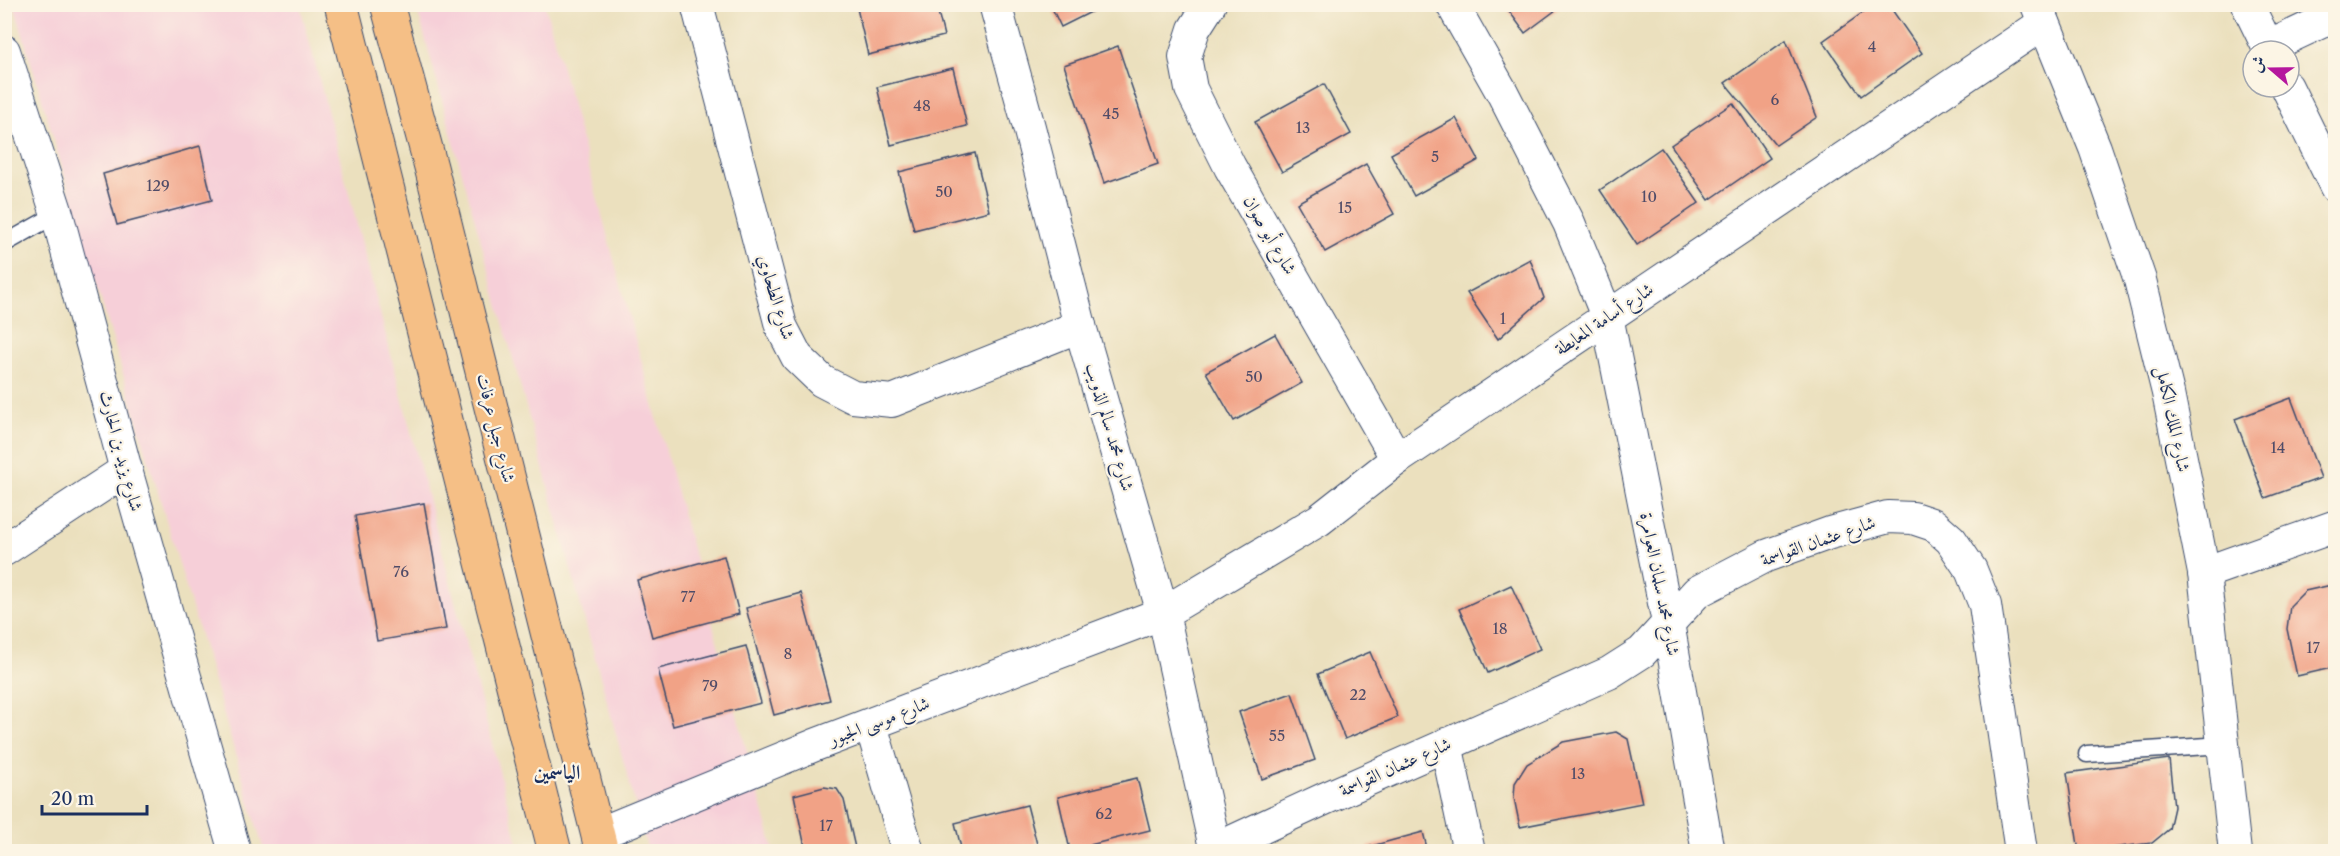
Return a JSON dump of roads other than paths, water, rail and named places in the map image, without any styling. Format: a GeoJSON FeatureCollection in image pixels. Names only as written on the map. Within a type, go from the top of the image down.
{"type":"FeatureCollection","features":[{"type":"Feature","properties":{"kind":"main road"},"geometry":{"type":"LineString","coordinates":[[341,4],[555,852]]}},
{"type":"Feature","properties":{"kind":"main road","name":"شارع جبل عرفات"},"geometry":{"type":"LineString","coordinates":[[387,4],[431,167],[600,843]]}},
{"type":"Feature","properties":{"kind":"street","name":"شارع الطحاوي"},"geometry":{"type":"LineString","coordinates":[[697,4],[781,326],[797,357],[822,381],[853,397],[892,401],[1080,326]]}},
{"type":"Feature","properties":{"kind":"street","name":"شارع محمد سالم الذويب"},"geometry":{"type":"LineString","coordinates":[[995,4],[1080,326],[1163,613],[1216,850]]}},
{"type":"Feature","properties":{"kind":"street","name":"شارع أبو صوان"},"geometry":{"type":"LineString","coordinates":[[1210,4],[1194,29],[1185,57],[1191,89],[1230,166],[1398,459]]}},
{"type":"Feature","properties":{"kind":"street"},"geometry":{"type":"LineString","coordinates":[[1452,4],[1503,94],[1569,223],[1607,316]]}},
{"type":"Feature","properties":{"kind":"street"},"geometry":{"type":"LineString","coordinates":[[2247,4],[2264,39]]}},
{"type":"Feature","properties":{"kind":"street","name":"شارع أسامة المعايطة"},"geometry":{"type":"LineString","coordinates":[[1163,613],[1319,520],[1398,459],[2040,14]]}},
{"type":"Feature","properties":{"kind":"street","name":"شارع الملك الكامل"},"geometry":{"type":"LineString","coordinates":[[2040,14],[2096,148],[2140,280],[2171,403],[2204,573],[2235,852]]}},
{"type":"Feature","properties":{"kind":"street"},"geometry":{"type":"LineString","coordinates":[[2289,39],[2336,15]]}},
{"type":"Feature","properties":{"kind":"street","name":"شارع يزيد بن الحارث"},"geometry":{"type":"LineString","coordinates":[[4,51],[57,214],[126,470],[235,852]]}},
{"type":"Feature","properties":{"kind":"street"},"geometry":{"type":"LineString","coordinates":[[2293,99],[2336,187]]}},
{"type":"Feature","properties":{"kind":"street","name":"شارع محمد سلمان العوامرة"},"geometry":{"type":"LineString","coordinates":[[1607,316],[1668,623],[1708,852]]}},
{"type":"Feature","properties":{"kind":"street"},"geometry":{"type":"LineString","coordinates":[[4,550],[126,470]]}},
{"type":"Feature","properties":{"kind":"street","name":"شارع عثمان القواسمة"},"geometry":{"type":"LineString","coordinates":[[1216,850],[1446,744],[1609,673],[1642,652],[1697,592],[1766,556],[1830,532],[1888,517],[1913,518],[1934,525],[1951,540],[1971,570],[1985,605],[2021,852]]}},
{"type":"Feature","properties":{"kind":"street"},"geometry":{"type":"LineString","coordinates":[[2204,573],[2336,526]]}},
{"type":"Feature","properties":{"kind":"street","name":"شارع موسى الجبور"},"geometry":{"type":"LineString","coordinates":[[600,843],[795,753],[1163,613]]}},
{"type":"Feature","properties":{"kind":"street"},"geometry":{"type":"LineString","coordinates":[[871,725],[908,852]]}},
{"type":"Feature","properties":{"kind":"street"},"geometry":{"type":"LineString","coordinates":[[1446,744],[1469,852]]}},
{"type":"Feature","properties":{"kind":"lane"},"geometry":{"type":"LineString","coordinates":[[4,244],[57,214]]}},
{"type":"Feature","properties":{"kind":"lane"},"geometry":{"type":"LineString","coordinates":[[2086,754],[2223,745]]}},
{"type":"Feature","properties":{"kind":"district","name":"الياسمين"},"geometry":{"type":"Point","coordinates":[557,772]}}]}
